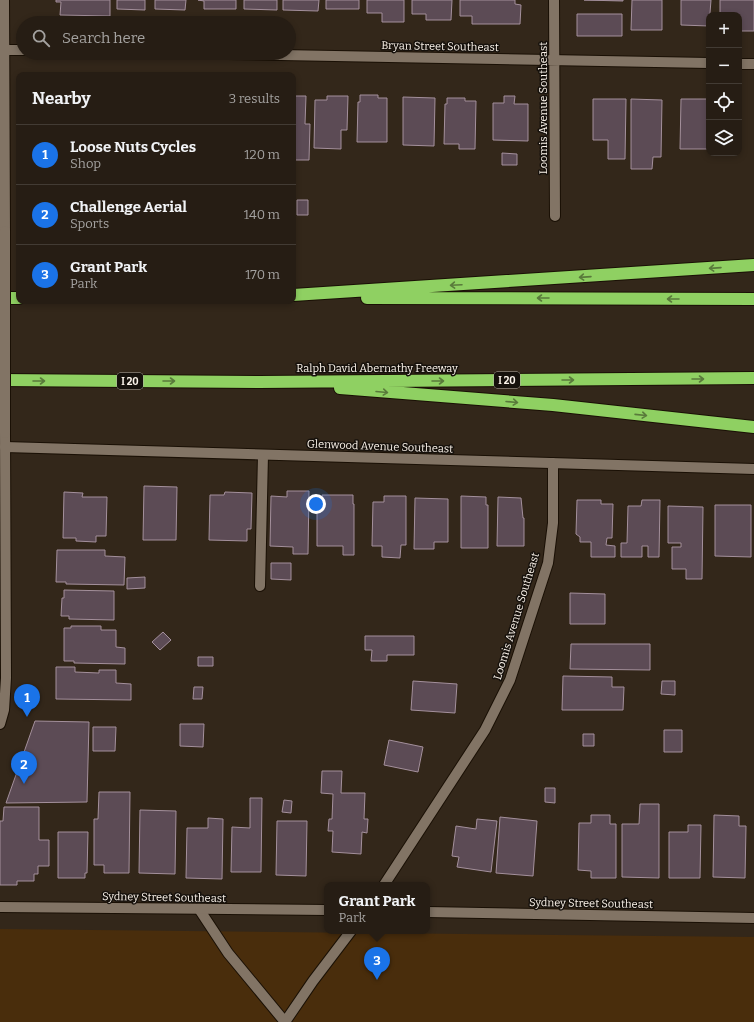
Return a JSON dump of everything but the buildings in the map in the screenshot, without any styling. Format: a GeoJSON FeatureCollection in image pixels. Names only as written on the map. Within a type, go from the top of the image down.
{"type":"FeatureCollection","features":[{"type":"Feature","properties":{"kind":"highway"},"geometry":{"type":"LineString","coordinates":[[296,296],[754,266]]}},
{"type":"Feature","properties":{"kind":"highway"},"geometry":{"type":"LineString","coordinates":[[296,296],[754,299]]}},
{"type":"Feature","properties":{"kind":"highway"},"geometry":{"type":"LineString","coordinates":[[0,298],[16,298]]}},
{"type":"Feature","properties":{"kind":"highway","name":"Ralph David Abernathy Freeway"},"geometry":{"type":"LineString","coordinates":[[0,380],[259,382],[754,378]]}},
{"type":"Feature","properties":{"kind":"highway"},"geometry":{"type":"LineString","coordinates":[[259,382],[553,405],[754,427]]}},
{"type":"Feature","properties":{"kind":"street"},"geometry":{"type":"LineString","coordinates":[[0,724],[4,710],[4,0]]}},
{"type":"Feature","properties":{"kind":"street","name":"Loomis Avenue Southeast"},"geometry":{"type":"LineString","coordinates":[[554,0],[554,216]]}},
{"type":"Feature","properties":{"kind":"street"},"geometry":{"type":"LineString","coordinates":[[4,50],[16,50]]}},
{"type":"Feature","properties":{"kind":"street","name":"Bryan Street Southeast"},"geometry":{"type":"LineString","coordinates":[[296,55],[706,63]]}},
{"type":"Feature","properties":{"kind":"street"},"geometry":{"type":"LineString","coordinates":[[742,64],[754,64]]}},
{"type":"Feature","properties":{"kind":"street","name":"Glenwood Avenue Southeast"},"geometry":{"type":"LineString","coordinates":[[5,447],[754,469]]}},
{"type":"Feature","properties":{"kind":"street"},"geometry":{"type":"LineString","coordinates":[[260,586],[263,455]]}},
{"type":"Feature","properties":{"kind":"street","name":"Loomis Avenue Southeast"},"geometry":{"type":"LineString","coordinates":[[386,882],[485,730],[510,680],[548,563],[553,523],[554,463]]}},
{"type":"Feature","properties":{"kind":"street","name":"Sydney Street Southeast"},"geometry":{"type":"LineString","coordinates":[[0,907],[324,910]]}},
{"type":"Feature","properties":{"kind":"street"},"geometry":{"type":"LineString","coordinates":[[199,909],[228,953],[285,1022],[313,981],[350,934]]}},
{"type":"Feature","properties":{"kind":"street","name":"Sydney Street Southeast"},"geometry":{"type":"LineString","coordinates":[[430,912],[754,918]]}},
{"type":"Feature","properties":{"kind":"shaded area"},"geometry":{"type":"Polygon","coordinates":[[[0,929],[324,932],[324,934],[754,937],[754,1022],[0,1022],[0,929]]]}},
{"type":"Feature","properties":{"kind":"place","name":"Loose Nuts Cycles"},"geometry":{"type":"Point","coordinates":[27,717]}},
{"type":"Feature","properties":{"kind":"place","name":"Challenge Aerial"},"geometry":{"type":"Point","coordinates":[24,784]}},
{"type":"Feature","properties":{"kind":"place","name":"Grant Park"},"geometry":{"type":"Point","coordinates":[377,980]}}]}
